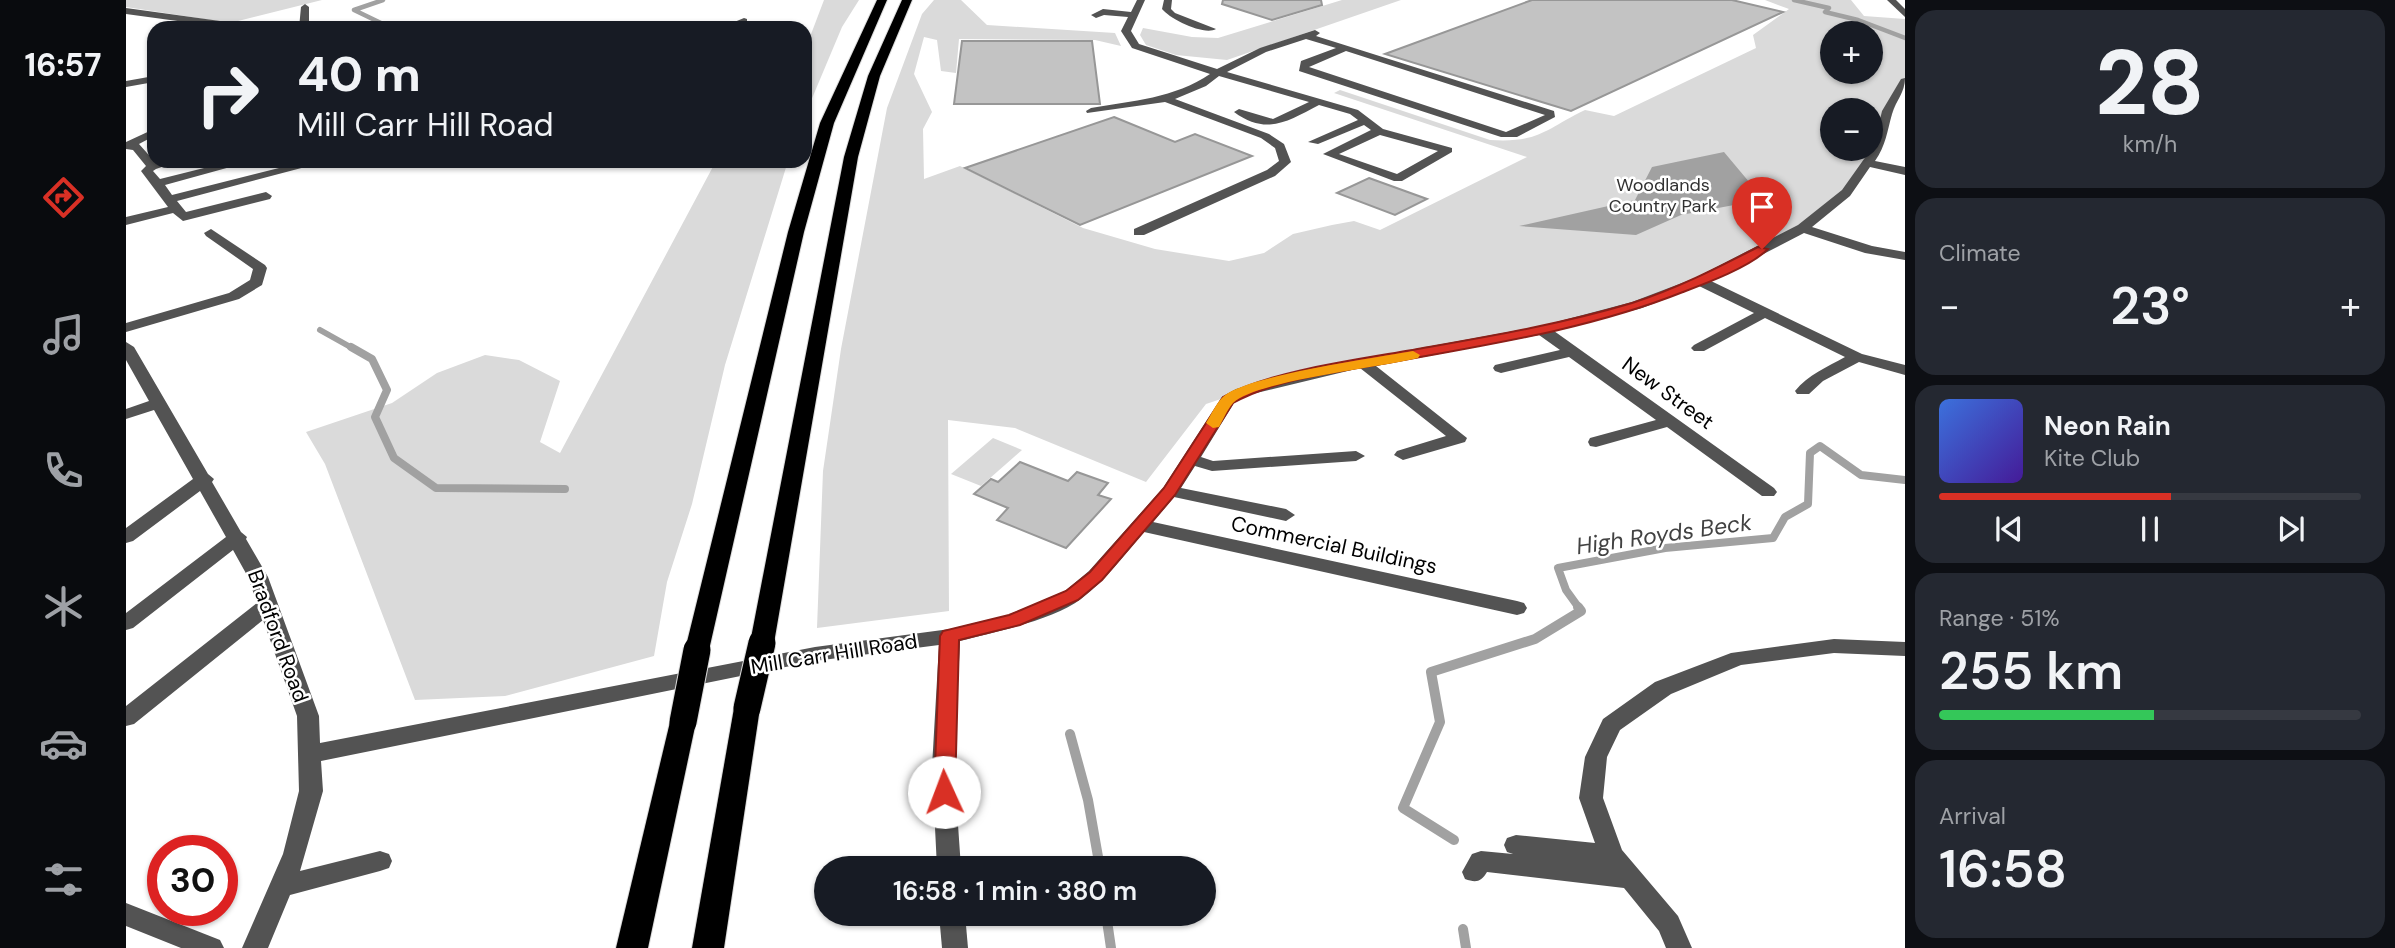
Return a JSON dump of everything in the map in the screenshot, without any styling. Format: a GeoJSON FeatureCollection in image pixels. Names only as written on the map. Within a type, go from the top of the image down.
{"type":"FeatureCollection","features":[{"type":"Feature","properties":{"kind":"highway"},"geometry":{"type":"LineString","coordinates":[[632,948],[697,650],[803,208],[827,123],[882,0]]}},
{"type":"Feature","properties":{"kind":"highway"},"geometry":{"type":"LineString","coordinates":[[708,948],[747,708],[762,643],[835,234],[866,99],[894,23],[906,0]]}},
{"type":"Feature","properties":{"kind":"street"},"geometry":{"type":"LineString","coordinates":[[1141,0],[1126,31],[1135,46],[1277,92],[1354,112],[1379,131],[1448,150],[1398,178],[1329,154],[1379,131]]}},
{"type":"Feature","properties":{"kind":"street"},"geometry":{"type":"LineString","coordinates":[[1168,0],[1166,9],[1171,15],[1211,29]]}},
{"type":"Feature","properties":{"kind":"street"},"geometry":{"type":"LineString","coordinates":[[1891,0],[1905,14]]}},
{"type":"Feature","properties":{"kind":"street"},"geometry":{"type":"LineString","coordinates":[[304,21],[305,7]]}},
{"type":"Feature","properties":{"kind":"street"},"geometry":{"type":"LineString","coordinates":[[126,11],[198,21]]}},
{"type":"Feature","properties":{"kind":"street"},"geometry":{"type":"LineString","coordinates":[[1096,15],[1103,12],[1134,15]]}},
{"type":"Feature","properties":{"kind":"street"},"geometry":{"type":"LineString","coordinates":[[1095,110],[1166,99],[1202,84],[1219,72],[1263,50],[1310,35],[1520,103],[1549,113],[1550,117],[1513,135],[1505,135],[1303,69],[1305,63],[1346,48]]}},
{"type":"Feature","properties":{"kind":"street"},"geometry":{"type":"LineString","coordinates":[[126,84],[147,80]]}},
{"type":"Feature","properties":{"kind":"street","name":"Mill Carr Hill Road"},"geometry":{"type":"LineString","coordinates":[[311,754],[815,654],[950,636],[1013,621],[1072,596],[1096,576],[1170,491],[1228,400],[1242,392],[1316,372],[1542,330],[1637,305],[1700,281],[1803,228],[1846,193],[1880,145],[1887,111],[1905,80]]}},
{"type":"Feature","properties":{"kind":"street"},"geometry":{"type":"LineString","coordinates":[[1139,232],[1270,173],[1285,162],[1280,146],[1265,136],[1166,99]]}},
{"type":"Feature","properties":{"kind":"street"},"geometry":{"type":"LineString","coordinates":[[1239,112],[1274,123],[1318,102]]}},
{"type":"Feature","properties":{"kind":"street"},"geometry":{"type":"LineString","coordinates":[[1314,142],[1365,121]]}},
{"type":"Feature","properties":{"kind":"street"},"geometry":{"type":"LineString","coordinates":[[126,146],[147,136]]}},
{"type":"Feature","properties":{"kind":"street"},"geometry":{"type":"LineString","coordinates":[[126,146],[137,148],[147,160]]}},
{"type":"Feature","properties":{"kind":"street"},"geometry":{"type":"LineString","coordinates":[[1869,163],[1905,171]]}},
{"type":"Feature","properties":{"kind":"street"},"geometry":{"type":"LineString","coordinates":[[150,168],[148,171],[155,184],[175,209]]}},
{"type":"Feature","properties":{"kind":"street"},"geometry":{"type":"LineString","coordinates":[[155,184],[218,168]]}},
{"type":"Feature","properties":{"kind":"street"},"geometry":{"type":"LineString","coordinates":[[126,221],[175,209],[297,168]]}},
{"type":"Feature","properties":{"kind":"street"},"geometry":{"type":"LineString","coordinates":[[175,209],[266,196]]}},
{"type":"Feature","properties":{"kind":"street"},"geometry":{"type":"LineString","coordinates":[[1803,228],[1870,250],[1903,253]]}},
{"type":"Feature","properties":{"kind":"street"},"geometry":{"type":"LineString","coordinates":[[126,328],[234,296],[257,282],[260,268],[211,233]]}},
{"type":"Feature","properties":{"kind":"street"},"geometry":{"type":"LineString","coordinates":[[1700,281],[1857,357],[1905,369]]}},
{"type":"Feature","properties":{"kind":"street"},"geometry":{"type":"LineString","coordinates":[[1699,348],[1766,312]]}},
{"type":"Feature","properties":{"kind":"street","name":"New Street"},"geometry":{"type":"LineString","coordinates":[[1542,330],[1575,351],[1768,492]]}},
{"type":"Feature","properties":{"kind":"street","name":"Bradford Road"},"geometry":{"type":"LineString","coordinates":[[126,347],[133,374],[159,403],[205,479],[258,577],[308,716],[311,791],[295,854],[255,948]]}},
{"type":"Feature","properties":{"kind":"street"},"geometry":{"type":"LineString","coordinates":[[1501,368],[1575,351]]}},
{"type":"Feature","properties":{"kind":"street"},"geometry":{"type":"LineString","coordinates":[[1803,391],[1817,378],[1857,357]]}},
{"type":"Feature","properties":{"kind":"street"},"geometry":{"type":"LineString","coordinates":[[1364,364],[1459,438],[1403,455]]}},
{"type":"Feature","properties":{"kind":"street"},"geometry":{"type":"LineString","coordinates":[[126,414],[159,403]]}},
{"type":"Feature","properties":{"kind":"street"},"geometry":{"type":"LineString","coordinates":[[1596,442],[1670,421]]}},
{"type":"Feature","properties":{"kind":"street"},"geometry":{"type":"LineString","coordinates":[[1191,459],[1212,466],[1356,456]]}},
{"type":"Feature","properties":{"kind":"street"},"geometry":{"type":"LineString","coordinates":[[126,537],[205,479]]}},
{"type":"Feature","properties":{"kind":"street"},"geometry":{"type":"LineString","coordinates":[[1170,491],[1286,515]]}},
{"type":"Feature","properties":{"kind":"street","name":"Commercial Buildings"},"geometry":{"type":"LineString","coordinates":[[1142,526],[1517,608]]}},
{"type":"Feature","properties":{"kind":"street"},"geometry":{"type":"LineString","coordinates":[[126,623],[238,537]]}},
{"type":"Feature","properties":{"kind":"street"},"geometry":{"type":"LineString","coordinates":[[126,718],[268,606]]}},
{"type":"Feature","properties":{"kind":"street"},"geometry":{"type":"LineString","coordinates":[[948,856],[943,767],[950,636]]}},
{"type":"Feature","properties":{"kind":"street"},"geometry":{"type":"LineString","coordinates":[[1679,948],[1669,924],[1612,855],[1591,798],[1596,757],[1611,725],[1663,688],[1738,658],[1834,646],[1905,649]]}},
{"type":"Feature","properties":{"kind":"street"},"geometry":{"type":"LineString","coordinates":[[1516,845],[1612,855]]}},
{"type":"Feature","properties":{"kind":"street"},"geometry":{"type":"LineString","coordinates":[[282,886],[380,861]]}},
{"type":"Feature","properties":{"kind":"street"},"geometry":{"type":"LineString","coordinates":[[1474,872],[1481,861],[1631,878]]}},
{"type":"Feature","properties":{"kind":"street"},"geometry":{"type":"LineString","coordinates":[[126,914],[211,948]]}},
{"type":"Feature","properties":{"kind":"street"},"geometry":{"type":"LineString","coordinates":[[953,926],[955,948]]}},
{"type":"Feature","properties":{"kind":"green space"},"geometry":{"type":"Polygon","coordinates":[[[126,0],[322,0],[238,21],[217,21],[126,7],[126,0]]]}},
{"type":"Feature","properties":{"kind":"green space"},"geometry":{"type":"Polygon","coordinates":[[[824,0],[859,0],[842,27],[812,98],[812,32],[824,0]]]}},
{"type":"Feature","properties":{"kind":"green space","name":"Woodlands Country Park"},"geometry":{"type":"Polygon","coordinates":[[[934,0],[961,0],[987,25],[1115,33],[1121,46],[1095,40],[959,39],[956,73],[941,71],[937,40],[924,37],[914,74],[932,112],[923,129],[924,179],[960,166],[1083,228],[1155,249],[1229,261],[1264,253],[1293,234],[1332,225],[1354,221],[1380,230],[1527,157],[1334,93],[1340,90],[1490,140],[1520,139],[1540,134],[1585,110],[1614,116],[1756,48],[1753,35],[1789,9],[1765,0],[1851,0],[1864,16],[1905,19],[1905,81],[1883,137],[1883,98],[1820,98],[1820,161],[1869,161],[1846,193],[1803,228],[1637,305],[1242,392],[1206,404],[1146,482],[1015,428],[948,420],[949,611],[817,628],[823,471],[841,349],[887,108],[922,14],[934,0]]]}},
{"type":"Feature","properties":{"kind":"green space"},"geometry":{"type":"Polygon","coordinates":[[[1342,0],[1401,0],[1227,60],[1176,55],[1146,45],[1140,35],[1143,28],[1192,37],[1218,38],[1342,0]]]}},
{"type":"Feature","properties":{"kind":"green space"},"geometry":{"type":"Polygon","coordinates":[[[712,168],[786,168],[725,365],[692,504],[667,582],[654,656],[505,696],[415,700],[325,464],[306,432],[392,403],[437,373],[485,355],[519,360],[560,381],[540,442],[560,453],[712,168]]]}},
{"type":"Feature","properties":{"kind":"green space"},"geometry":{"type":"Polygon","coordinates":[[[993,438],[1022,450],[981,486],[951,474],[993,438]]]}},
{"type":"Feature","properties":{"kind":"shaded area"},"geometry":{"type":"Polygon","coordinates":[[[1724,152],[1755,189],[1734,205],[1681,215],[1636,235],[1519,226],[1635,200],[1652,167],[1724,152]]]}},
{"type":"Feature","properties":{"kind":"building"},"geometry":{"type":"Polygon","coordinates":[[[1223,0],[1321,0],[1322,5],[1272,20],[1222,4],[1223,0]]]}},
{"type":"Feature","properties":{"kind":"building"},"geometry":{"type":"Polygon","coordinates":[[[1532,0],[1732,0],[1783,12],[1571,111],[1385,54],[1532,0]]]}},
{"type":"Feature","properties":{"kind":"building"},"geometry":{"type":"Polygon","coordinates":[[[962,41],[1092,41],[1100,104],[954,104],[962,41]]]}},
{"type":"Feature","properties":{"kind":"building"},"geometry":{"type":"Polygon","coordinates":[[[1114,117],[1175,142],[1195,134],[1252,156],[1080,225],[965,168],[1114,117]]]}},
{"type":"Feature","properties":{"kind":"building"},"geometry":{"type":"Polygon","coordinates":[[[1369,178],[1427,199],[1395,215],[1337,193],[1369,178]]]}},
{"type":"Feature","properties":{"kind":"building"},"geometry":{"type":"Polygon","coordinates":[[[1020,462],[1068,481],[1077,472],[1108,483],[1098,495],[1111,499],[1066,548],[997,520],[1008,508],[974,494],[991,479],[998,482],[1020,462]]]}},
{"type":"Feature","properties":{"kind":"waterway"},"geometry":{"type":"LineString","coordinates":[[377,21],[354,10],[383,0]]}},
{"type":"Feature","properties":{"kind":"waterway"},"geometry":{"type":"LineString","coordinates":[[1794,0],[1829,8],[1825,12],[1858,20],[1905,38]]}},
{"type":"Feature","properties":{"kind":"waterway"},"geometry":{"type":"LineString","coordinates":[[320,330],[354,349]]}},
{"type":"Feature","properties":{"kind":"waterway"},"geometry":{"type":"LineString","coordinates":[[351,347],[372,359],[387,390],[375,417],[394,458],[436,488],[565,489]]}},
{"type":"Feature","properties":{"kind":"waterway","name":"High Royds Beck"},"geometry":{"type":"LineString","coordinates":[[1579,608],[1566,590],[1558,568],[1665,548],[1773,538],[1785,517],[1808,504],[1810,453],[1820,446],[1861,475],[1905,480]]}},
{"type":"Feature","properties":{"kind":"waterway","name":"High Royds Beck"},"geometry":{"type":"LineString","coordinates":[[1454,840],[1403,808],[1440,722],[1431,672],[1535,639],[1581,611],[1578,607]]}},
{"type":"Feature","properties":{"kind":"waterway"},"geometry":{"type":"LineString","coordinates":[[1070,734],[1088,800],[1098,856]]}},
{"type":"Feature","properties":{"kind":"waterway"},"geometry":{"type":"LineString","coordinates":[[1108,926],[1111,948]]}},
{"type":"Feature","properties":{"kind":"waterway","name":"High Royds Beck"},"geometry":{"type":"LineString","coordinates":[[1463,929],[1466,948]]}},
{"type":"Feature","properties":{"kind":"slow traffic"},"geometry":{"type":"LineString","coordinates":[[1213,423],[1228,400],[1242,392],[1316,372],[1413,355]]}},
{"type":"Feature","properties":{"kind":"route"},"geometry":{"type":"LineString","coordinates":[[944,792],[950,636],[1013,621],[1072,596],[1096,576],[1170,491],[1228,400],[1242,392],[1316,372],[1487,342],[1637,305],[1700,281],[1762,249]]}}]}
